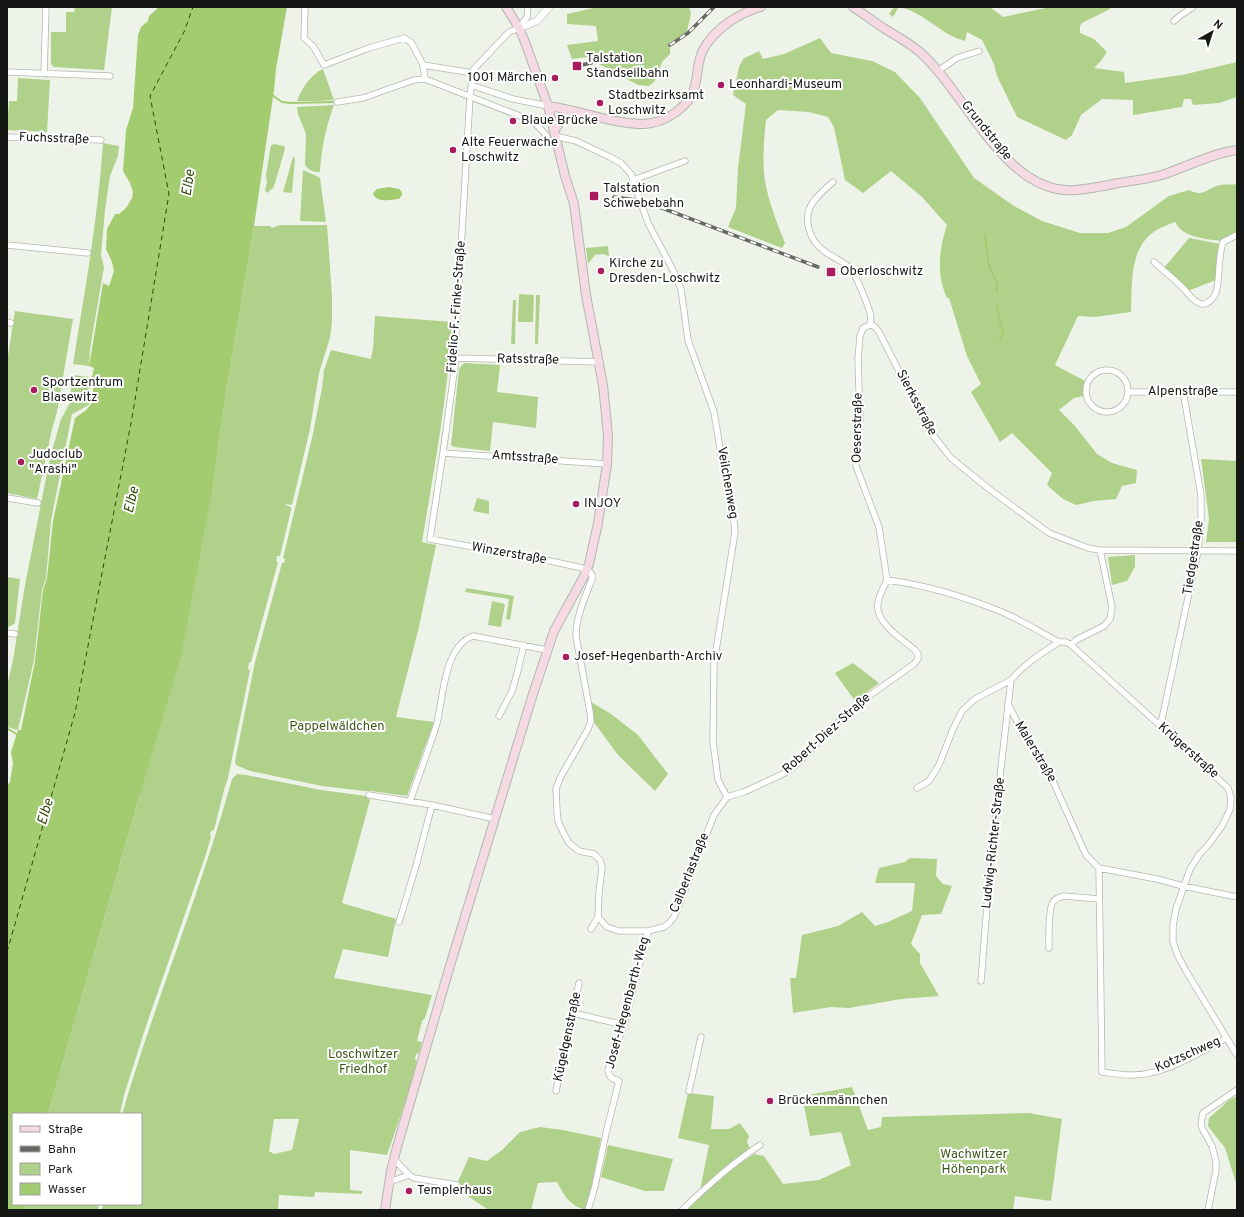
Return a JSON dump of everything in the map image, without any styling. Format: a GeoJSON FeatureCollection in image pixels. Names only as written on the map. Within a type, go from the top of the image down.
{"type":"FeatureCollection","features":[{"type":"Feature","properties":{"kind":"main road"},"geometry":{"type":"LineString","coordinates":[[385,1210],[394,1159],[547,650],[554,631],[587,571],[596,531],[607,464],[608,436],[606,408],[600,362],[586,295],[574,204],[552,134],[548,106],[519,28],[506,7]]}},
{"type":"Feature","properties":{"kind":"main road"},"geometry":{"type":"LineString","coordinates":[[548,106],[629,123],[653,123],[665,118],[679,110],[693,93],[696,84],[700,57],[706,44],[729,23],[746,12],[761,7]]}},
{"type":"Feature","properties":{"kind":"main road","name":"Grundstraße"},"geometry":{"type":"LineString","coordinates":[[853,7],[923,54],[938,71],[1002,154],[1027,176],[1051,188],[1075,190],[1142,179],[1160,175],[1219,154],[1237,150]]}},
{"type":"Feature","properties":{"kind":"main road"},"geometry":{"type":"LineString","coordinates":[[552,134],[570,110]]}},
{"type":"Feature","properties":{"kind":"street"},"geometry":{"type":"LineString","coordinates":[[44,74],[46,7]]}},
{"type":"Feature","properties":{"kind":"street"},"geometry":{"type":"LineString","coordinates":[[305,7],[304,38],[313,46],[324,66],[369,48],[406,38],[411,42],[423,65],[425,79]]}},
{"type":"Feature","properties":{"kind":"street"},"geometry":{"type":"LineString","coordinates":[[519,28],[527,17],[528,7]]}},
{"type":"Feature","properties":{"kind":"street"},"geometry":{"type":"LineString","coordinates":[[423,65],[473,73],[474,69],[509,32],[537,21],[549,7]]}},
{"type":"Feature","properties":{"kind":"street"},"geometry":{"type":"LineString","coordinates":[[1174,21],[1181,14],[1193,7]]}},
{"type":"Feature","properties":{"kind":"street"},"geometry":{"type":"LineString","coordinates":[[938,71],[956,58],[978,51]]}},
{"type":"Feature","properties":{"kind":"street"},"geometry":{"type":"LineString","coordinates":[[7,72],[110,76]]}},
{"type":"Feature","properties":{"kind":"street","name":"Fidelio-F.-Finke-Straße"},"geometry":{"type":"LineString","coordinates":[[430,539],[456,358],[455,351],[470,96],[473,73]]}},
{"type":"Feature","properties":{"kind":"street"},"geometry":{"type":"LineString","coordinates":[[337,102],[363,98],[414,80],[425,79],[525,118],[552,134]]}},
{"type":"Feature","properties":{"kind":"street"},"geometry":{"type":"LineString","coordinates":[[471,85],[513,99],[548,106]]}},
{"type":"Feature","properties":{"kind":"street","name":"Veilchenweg"},"geometry":{"type":"LineString","coordinates":[[552,134],[576,141],[610,157],[621,163],[631,174],[648,223],[673,270],[680,289],[688,340],[714,412],[733,511],[734,532],[714,663],[713,741],[718,780],[727,797]]}},
{"type":"Feature","properties":{"kind":"street","name":"Fuchsstraße"},"geometry":{"type":"LineString","coordinates":[[7,137],[101,140]]}},
{"type":"Feature","properties":{"kind":"street"},"geometry":{"type":"LineString","coordinates":[[633,180],[685,161]]}},
{"type":"Feature","properties":{"kind":"street"},"geometry":{"type":"LineString","coordinates":[[833,182],[821,193],[811,206],[808,218],[808,227],[811,236],[818,245],[844,263],[852,271],[870,312],[870,325]]}},
{"type":"Feature","properties":{"kind":"street"},"geometry":{"type":"LineString","coordinates":[[1154,262],[1195,301],[1200,304],[1205,304],[1208,303],[1217,290],[1220,252],[1224,242],[1237,235]]}},
{"type":"Feature","properties":{"kind":"street"},"geometry":{"type":"LineString","coordinates":[[7,245],[88,253]]}},
{"type":"Feature","properties":{"kind":"street","name":"Sierksstraße"},"geometry":{"type":"LineString","coordinates":[[870,325],[874,326],[879,332],[929,430],[951,458],[989,489],[1049,533],[1088,548],[1100,550],[1198,551]]}},
{"type":"Feature","properties":{"kind":"street","name":"Oeserstraße"},"geometry":{"type":"LineString","coordinates":[[870,325],[863,328],[860,336],[858,380],[860,420],[856,446],[856,466],[879,527],[887,580]]}},
{"type":"Feature","properties":{"kind":"street","name":"Ratsstraße"},"geometry":{"type":"LineString","coordinates":[[456,358],[600,362]]}},
{"type":"Feature","properties":{"kind":"street"},"geometry":{"type":"LineString","coordinates":[[1108,371],[1118,374],[1124,378],[1128,392],[1124,404],[1118,409],[1109,412],[1102,411],[1093,406],[1089,401],[1087,390],[1088,384],[1092,378],[1098,373],[1108,371]]}},
{"type":"Feature","properties":{"kind":"street","name":"Tiedgestraße"},"geometry":{"type":"LineString","coordinates":[[1159,724],[1162,719],[1198,551],[1201,519],[1201,495],[1183,391]]}},
{"type":"Feature","properties":{"kind":"street","name":"Alpenstraße"},"geometry":{"type":"LineString","coordinates":[[1128,392],[1237,392]]}},
{"type":"Feature","properties":{"kind":"street","name":"Amtsstraße"},"geometry":{"type":"LineString","coordinates":[[443,453],[607,464]]}},
{"type":"Feature","properties":{"kind":"street"},"geometry":{"type":"LineString","coordinates":[[7,498],[38,503]]}},
{"type":"Feature","properties":{"kind":"street","name":"Winzerstraße"},"geometry":{"type":"LineString","coordinates":[[430,539],[555,562],[582,568],[587,571]]}},
{"type":"Feature","properties":{"kind":"street"},"geometry":{"type":"LineString","coordinates":[[1072,645],[1076,640],[1104,626],[1110,619],[1112,607],[1100,550]]}},
{"type":"Feature","properties":{"kind":"street"},"geometry":{"type":"LineString","coordinates":[[1198,551],[1237,551]]}},
{"type":"Feature","properties":{"kind":"street"},"geometry":{"type":"LineString","coordinates":[[587,571],[592,575],[592,579],[578,616],[576,636],[590,712],[590,721],[588,729],[560,778],[556,789],[556,800],[558,821],[569,844],[579,850],[594,854],[600,860],[602,868],[598,917],[591,929]]}},
{"type":"Feature","properties":{"kind":"street","name":"Krügerstraße"},"geometry":{"type":"LineString","coordinates":[[887,580],[937,590],[995,610],[1013,617],[1059,642],[1066,642],[1072,645],[1228,788],[1230,809],[1222,826],[1190,868],[1183,886],[1175,914],[1173,942],[1186,971],[1237,1055]]}},
{"type":"Feature","properties":{"kind":"street","name":"Robert-Diez-Straße"},"geometry":{"type":"LineString","coordinates":[[727,797],[744,792],[787,772],[796,765],[836,724],[866,698],[914,664],[918,659],[918,654],[915,650],[883,622],[878,613],[878,602],[887,580]]}},
{"type":"Feature","properties":{"kind":"street"},"geometry":{"type":"LineString","coordinates":[[7,633],[15,634]]}},
{"type":"Feature","properties":{"kind":"street"},"geometry":{"type":"LineString","coordinates":[[410,801],[437,722],[446,672],[458,647],[464,640],[473,636],[547,650]]}},
{"type":"Feature","properties":{"kind":"street"},"geometry":{"type":"LineString","coordinates":[[917,788],[929,781],[939,764],[962,711],[975,698],[1011,680],[1016,673],[1026,665],[1059,642]]}},
{"type":"Feature","properties":{"kind":"street"},"geometry":{"type":"LineString","coordinates":[[499,716],[512,690],[524,645]]}},
{"type":"Feature","properties":{"kind":"street"},"geometry":{"type":"LineString","coordinates":[[1008,704],[1011,680]]}},
{"type":"Feature","properties":{"kind":"street","name":"Malerstraße"},"geometry":{"type":"LineString","coordinates":[[1008,704],[1022,731],[1048,770],[1086,854],[1099,868]]}},
{"type":"Feature","properties":{"kind":"street","name":"Ludwig-Richter-Straße"},"geometry":{"type":"LineString","coordinates":[[981,981],[991,856],[1008,704]]}},
{"type":"Feature","properties":{"kind":"street"},"geometry":{"type":"LineString","coordinates":[[369,795],[432,805],[495,819]]}},
{"type":"Feature","properties":{"kind":"street","name":"Calberlastraße"},"geometry":{"type":"LineString","coordinates":[[598,917],[607,927],[619,931],[648,931],[664,927],[670,923],[674,917],[716,811],[727,797]]}},
{"type":"Feature","properties":{"kind":"street"},"geometry":{"type":"LineString","coordinates":[[399,922],[432,805]]}},
{"type":"Feature","properties":{"kind":"street"},"geometry":{"type":"LineString","coordinates":[[1049,948],[1050,910],[1052,903],[1059,897],[1064,896],[1099,899],[1099,868],[1237,897]]}},
{"type":"Feature","properties":{"kind":"street","name":"Kotzschweg"},"geometry":{"type":"LineString","coordinates":[[1099,899],[1102,1072],[1130,1075],[1154,1072],[1174,1065],[1227,1038]]}},
{"type":"Feature","properties":{"kind":"street","name":"Josef-Hegenbarth-Weg"},"geometry":{"type":"LineString","coordinates":[[588,1210],[619,1081],[610,1077],[608,1070],[624,1025],[648,931]]}},
{"type":"Feature","properties":{"kind":"street","name":"Kügelgenstraße"},"geometry":{"type":"LineString","coordinates":[[556,1091],[579,983]]}},
{"type":"Feature","properties":{"kind":"street"},"geometry":{"type":"LineString","coordinates":[[573,1013],[624,1025]]}},
{"type":"Feature","properties":{"kind":"street"},"geometry":{"type":"LineString","coordinates":[[689,1090],[701,1037]]}},
{"type":"Feature","properties":{"kind":"street"},"geometry":{"type":"LineString","coordinates":[[1208,1210],[1216,1170],[1216,1162],[1212,1146],[1202,1128],[1201,1123],[1203,1113],[1237,1090]]}},
{"type":"Feature","properties":{"kind":"street"},"geometry":{"type":"LineString","coordinates":[[682,1210],[718,1176],[760,1145]]}},
{"type":"Feature","properties":{"kind":"street"},"geometry":{"type":"LineString","coordinates":[[394,1159],[408,1175],[414,1178],[457,1185]]}},
{"type":"Feature","properties":{"kind":"street"},"geometry":{"type":"LineString","coordinates":[[389,1182],[408,1175]]}},
{"type":"Feature","properties":{"kind":"green space"},"geometry":{"type":"Polygon","coordinates":[[[75,7],[112,7],[104,70],[54,67],[51,64],[51,32],[66,32],[66,12],[74,12],[75,7]]]}},
{"type":"Feature","properties":{"kind":"green space"},"geometry":{"type":"Polygon","coordinates":[[[598,7],[689,7],[691,13],[687,32],[669,43],[670,54],[662,62],[655,81],[649,86],[638,85],[597,63],[595,56],[572,59],[567,45],[598,41],[596,26],[567,24],[567,14],[598,7]]]}},
{"type":"Feature","properties":{"kind":"green space"},"geometry":{"type":"Polygon","coordinates":[[[894,7],[990,7],[1003,17],[1050,7],[1111,7],[1110,9],[1082,23],[1080,26],[1080,33],[1094,39],[1107,52],[1094,68],[1124,72],[1125,83],[1182,75],[1237,62],[1237,97],[1219,103],[1193,105],[1191,99],[1184,99],[1182,107],[1133,115],[1133,100],[1102,99],[1081,115],[1072,135],[1066,140],[1017,117],[997,76],[994,64],[982,40],[967,32],[965,41],[956,38],[916,13],[903,8],[898,8],[893,17],[889,14],[894,7]]]}},
{"type":"Feature","properties":{"kind":"green space"},"geometry":{"type":"Polygon","coordinates":[[[820,38],[831,53],[872,61],[895,72],[920,98],[974,178],[1014,206],[1042,221],[1080,233],[1108,233],[1126,227],[1169,196],[1189,190],[1202,193],[1215,186],[1237,184],[1237,234],[1225,237],[1223,241],[1196,237],[1183,231],[1175,222],[1155,231],[1140,247],[1136,257],[1132,279],[1131,312],[1095,317],[1078,316],[1055,365],[1087,382],[1084,390],[1084,396],[1074,398],[1059,410],[1075,426],[1097,454],[1112,463],[1137,470],[1136,483],[1122,486],[1116,499],[1094,501],[1076,505],[1063,499],[1047,485],[1052,473],[1012,433],[1000,442],[971,392],[981,384],[967,356],[949,298],[947,298],[941,280],[941,252],[947,225],[922,197],[891,171],[863,193],[845,180],[834,127],[828,117],[809,112],[778,110],[766,120],[763,158],[765,181],[771,205],[785,243],[782,248],[728,227],[736,208],[738,168],[746,104],[733,95],[739,67],[743,59],[759,51],[763,59],[784,54],[820,38]]]}},
{"type":"Feature","properties":{"kind":"green space"},"geometry":{"type":"Polygon","coordinates":[[[323,69],[334,100],[297,101],[307,82],[314,74],[323,69]]]}},
{"type":"Feature","properties":{"kind":"green space"},"geometry":{"type":"Polygon","coordinates":[[[18,78],[50,80],[47,132],[7,130],[9,101],[17,101],[18,78]]]}},
{"type":"Feature","properties":{"kind":"green space"},"geometry":{"type":"Polygon","coordinates":[[[334,105],[325,137],[320,172],[310,170],[305,165],[306,134],[298,114],[297,107],[334,105]]]}},
{"type":"Feature","properties":{"kind":"green space"},"geometry":{"type":"Polygon","coordinates":[[[103,143],[119,146],[118,156],[110,176],[105,210],[101,255],[104,267],[90,349],[89,366],[73,364],[94,226],[103,143]]]}},
{"type":"Feature","properties":{"kind":"green space"},"geometry":{"type":"Polygon","coordinates":[[[274,144],[284,146],[285,149],[273,188],[267,193],[265,190],[267,183],[266,175],[271,146],[274,144]]]}},
{"type":"Feature","properties":{"kind":"green space"},"geometry":{"type":"Polygon","coordinates":[[[293,157],[295,158],[292,193],[283,192],[293,157]]]}},
{"type":"Feature","properties":{"kind":"green space"},"geometry":{"type":"Polygon","coordinates":[[[303,170],[320,178],[326,222],[300,221],[303,170]]]}},
{"type":"Feature","properties":{"kind":"green space"},"geometry":{"type":"Polygon","coordinates":[[[280,225],[327,225],[332,296],[332,322],[330,338],[319,373],[310,429],[292,505],[286,504],[291,507],[291,510],[280,556],[277,556],[276,561],[278,562],[251,662],[249,663],[248,669],[250,670],[228,778],[214,830],[211,831],[211,837],[206,854],[146,1026],[124,1095],[120,1113],[48,1113],[138,801],[213,486],[225,398],[254,226],[270,226],[272,228],[280,225]]]}},
{"type":"Feature","properties":{"kind":"green space"},"geometry":{"type":"Polygon","coordinates":[[[1189,238],[1221,244],[1218,251],[1216,280],[1188,291],[1164,268],[1189,238]]]}},
{"type":"Feature","properties":{"kind":"green space"},"geometry":{"type":"Polygon","coordinates":[[[608,246],[609,256],[603,254],[595,255],[588,264],[586,248],[608,246]]]}},
{"type":"Feature","properties":{"kind":"green space"},"geometry":{"type":"Polygon","coordinates":[[[519,294],[534,295],[533,322],[518,322],[519,294]]]}},
{"type":"Feature","properties":{"kind":"green space"},"geometry":{"type":"Polygon","coordinates":[[[536,295],[540,295],[538,344],[535,344],[536,295]]]}},
{"type":"Feature","properties":{"kind":"green space"},"geometry":{"type":"Polygon","coordinates":[[[513,300],[516,300],[515,344],[511,344],[513,300]]]}},
{"type":"Feature","properties":{"kind":"green space","name":"Sportzentrum Blasewitz"},"geometry":{"type":"Polygon","coordinates":[[[15,311],[73,319],[57,412],[37,499],[7,493],[7,362],[15,311]]]}},
{"type":"Feature","properties":{"kind":"green space","name":"Pappelwäldchen"},"geometry":{"type":"Polygon","coordinates":[[[375,316],[452,322],[444,405],[422,542],[436,545],[419,627],[396,717],[434,722],[407,796],[322,786],[250,771],[236,765],[235,761],[255,662],[282,563],[284,563],[285,559],[283,558],[312,438],[324,370],[331,350],[371,359],[375,316]]]}},
{"type":"Feature","properties":{"kind":"green space"},"geometry":{"type":"Polygon","coordinates":[[[464,363],[500,365],[497,392],[538,397],[536,428],[493,422],[490,451],[454,447],[451,445],[459,369],[464,363]]]}},
{"type":"Feature","properties":{"kind":"green space"},"geometry":{"type":"Polygon","coordinates":[[[72,375],[90,377],[89,405],[72,414],[51,521],[46,578],[42,590],[34,660],[18,730],[7,727],[7,686],[50,458],[61,419],[70,403],[72,375]]]}},
{"type":"Feature","properties":{"kind":"green space"},"geometry":{"type":"Polygon","coordinates":[[[1201,459],[1237,461],[1237,542],[1206,542],[1209,519],[1201,459]]]}},
{"type":"Feature","properties":{"kind":"green space"},"geometry":{"type":"Polygon","coordinates":[[[477,498],[489,501],[489,514],[473,511],[477,498]]]}},
{"type":"Feature","properties":{"kind":"green space"},"geometry":{"type":"Polygon","coordinates":[[[1135,555],[1135,567],[1127,581],[1112,585],[1108,557],[1135,555]]]}},
{"type":"Feature","properties":{"kind":"green space"},"geometry":{"type":"Polygon","coordinates":[[[7,577],[20,579],[15,623],[9,627],[7,627],[7,577]]]}},
{"type":"Feature","properties":{"kind":"green space"},"geometry":{"type":"Polygon","coordinates":[[[466,588],[514,596],[510,620],[506,619],[509,599],[465,592],[466,588]]]}},
{"type":"Feature","properties":{"kind":"green space"},"geometry":{"type":"Polygon","coordinates":[[[492,601],[505,604],[501,627],[488,625],[492,601]]]}},
{"type":"Feature","properties":{"kind":"green space"},"geometry":{"type":"Polygon","coordinates":[[[853,663],[879,683],[855,701],[835,673],[853,663]]]}},
{"type":"Feature","properties":{"kind":"green space"},"geometry":{"type":"Polygon","coordinates":[[[591,702],[611,714],[638,735],[668,774],[655,791],[618,755],[593,721],[591,702]]]}},
{"type":"Feature","properties":{"kind":"green space","name":"Loschwitzer Friedhof"},"geometry":{"type":"Polygon","coordinates":[[[237,774],[321,790],[366,796],[370,800],[342,903],[396,919],[388,957],[343,949],[334,978],[432,995],[425,1018],[422,1021],[417,1041],[422,1042],[419,1053],[416,1054],[415,1059],[417,1061],[407,1097],[387,1155],[350,1150],[350,1190],[362,1191],[362,1194],[315,1192],[314,1197],[279,1195],[278,1210],[102,1210],[103,1205],[142,1205],[142,1113],[123,1113],[123,1111],[220,821],[232,779],[237,774]],[[274,1119],[269,1151],[274,1154],[292,1150],[299,1119],[274,1119]]]}},
{"type":"Feature","properties":{"kind":"green space"},"geometry":{"type":"Polygon","coordinates":[[[910,858],[937,859],[936,876],[943,884],[952,886],[941,914],[922,915],[911,944],[920,954],[920,963],[939,996],[901,999],[849,1008],[831,1007],[793,1013],[790,978],[796,978],[802,935],[838,926],[862,912],[875,926],[912,911],[915,883],[875,883],[879,868],[905,862],[910,858]]]}},
{"type":"Feature","properties":{"kind":"green space","name":"Wachwitzer Höhenpark"},"geometry":{"type":"Polygon","coordinates":[[[852,1087],[868,1130],[881,1127],[882,1117],[1029,1113],[1062,1119],[1051,1201],[1015,1196],[1013,1210],[687,1210],[719,1178],[754,1154],[764,1156],[783,1184],[819,1180],[851,1165],[841,1132],[810,1136],[802,1096],[852,1087]]]}},
{"type":"Feature","properties":{"kind":"green space"},"geometry":{"type":"Polygon","coordinates":[[[688,1093],[714,1096],[711,1129],[729,1129],[740,1123],[749,1136],[747,1142],[750,1148],[712,1178],[700,1190],[709,1145],[678,1138],[688,1093]]]}},
{"type":"Feature","properties":{"kind":"green space"},"geometry":{"type":"Polygon","coordinates":[[[1237,1096],[1237,1186],[1225,1148],[1208,1126],[1209,1118],[1229,1100],[1237,1096]]]}},
{"type":"Feature","properties":{"kind":"green space"},"geometry":{"type":"Polygon","coordinates":[[[540,1127],[601,1138],[587,1210],[576,1206],[568,1200],[557,1182],[538,1183],[531,1210],[489,1210],[455,1188],[469,1157],[487,1161],[502,1150],[520,1132],[540,1127]]]}},
{"type":"Feature","properties":{"kind":"green space"},"geometry":{"type":"Polygon","coordinates":[[[608,1145],[673,1159],[664,1191],[645,1191],[601,1177],[608,1145]]]}},
{"type":"Feature","properties":{"kind":"green space"},"geometry":{"type":"Polygon","coordinates":[[[26,1205],[99,1205],[98,1210],[25,1210],[26,1205]]]}},
{"type":"Feature","properties":{"kind":"water","name":"Elbe"},"geometry":{"type":"Polygon","coordinates":[[[159,7],[287,7],[276,69],[254,226],[225,398],[213,486],[181,656],[48,1113],[12,1113],[12,1205],[26,1205],[25,1210],[7,1210],[7,786],[10,782],[13,763],[11,752],[18,730],[21,730],[35,661],[43,590],[47,578],[53,521],[75,418],[86,410],[92,403],[92,377],[94,368],[89,366],[103,283],[109,286],[114,271],[106,249],[107,229],[115,214],[119,214],[126,208],[132,198],[133,192],[130,183],[123,171],[126,130],[133,108],[138,35],[141,27],[148,21],[149,16],[159,7]]]}},
{"type":"Feature","properties":{"kind":"water"},"geometry":{"type":"Polygon","coordinates":[[[389,187],[399,189],[402,192],[399,199],[380,200],[374,196],[373,193],[377,189],[389,187]]]}},
{"type":"Feature","properties":{"kind":"waterway"},"geometry":{"type":"LineString","coordinates":[[272,95],[282,102],[334,102]]}},
{"type":"Feature","properties":{"kind":"waterway"},"geometry":{"type":"LineString","coordinates":[[985,235],[989,266],[997,283],[997,291]]}},
{"type":"Feature","properties":{"kind":"waterway"},"geometry":{"type":"LineString","coordinates":[[997,304],[999,319],[1003,331],[1000,342]]}},
{"type":"Feature","properties":{"kind":"waterway"},"geometry":{"type":"LineString","coordinates":[[7,729],[18,735]]}},
{"type":"Feature","properties":{"kind":"ferry route"},"geometry":{"type":"LineString","coordinates":[[7,952],[75,713],[132,418],[169,194],[150,96],[184,32],[193,7]]}},
{"type":"Feature","properties":{"kind":"railway"},"geometry":{"type":"LineString","coordinates":[[670,45],[688,33],[714,7]]}},
{"type":"Feature","properties":{"kind":"railway"},"geometry":{"type":"LineString","coordinates":[[577,66],[591,63]]}},
{"type":"Feature","properties":{"kind":"railway"},"geometry":{"type":"LineString","coordinates":[[614,197],[636,200],[654,205],[818,267]]}},
{"type":"Feature","properties":{"kind":"place","name":"Talstation Standseilbahn"},"geometry":{"type":"Point","coordinates":[577,66]}},
{"type":"Feature","properties":{"kind":"place","name":"1001 Märchen"},"geometry":{"type":"Point","coordinates":[555,78]}},
{"type":"Feature","properties":{"kind":"place","name":"Leonhardi-Museum"},"geometry":{"type":"Point","coordinates":[721,85]}},
{"type":"Feature","properties":{"kind":"place","name":"Stadtbezirksamt Loschwitz"},"geometry":{"type":"Point","coordinates":[600,103]}},
{"type":"Feature","properties":{"kind":"place","name":"Blaue Brücke"},"geometry":{"type":"Point","coordinates":[513,121]}},
{"type":"Feature","properties":{"kind":"place","name":"Alte Feuerwache Loschwitz"},"geometry":{"type":"Point","coordinates":[453,150]}},
{"type":"Feature","properties":{"kind":"place","name":"Talstation Schwebebahn"},"geometry":{"type":"Point","coordinates":[594,196]}},
{"type":"Feature","properties":{"kind":"place","name":"Kirche zu Dresden-Loschwitz"},"geometry":{"type":"Point","coordinates":[601,271]}},
{"type":"Feature","properties":{"kind":"place","name":"Oberloschwitz"},"geometry":{"type":"Point","coordinates":[831,272]}},
{"type":"Feature","properties":{"kind":"place","name":"Sportzentrum Blasewitz"},"geometry":{"type":"Point","coordinates":[34,390]}},
{"type":"Feature","properties":{"kind":"place","name":"Judoclub \"Arashi\""},"geometry":{"type":"Point","coordinates":[21,462]}},
{"type":"Feature","properties":{"kind":"place","name":"INJOY"},"geometry":{"type":"Point","coordinates":[576,504]}},
{"type":"Feature","properties":{"kind":"place","name":"Josef-Hegenbarth-Archiv"},"geometry":{"type":"Point","coordinates":[566,657]}},
{"type":"Feature","properties":{"kind":"place","name":"Brückenmännchen"},"geometry":{"type":"Point","coordinates":[770,1101]}},
{"type":"Feature","properties":{"kind":"place","name":"Templerhaus"},"geometry":{"type":"Point","coordinates":[409,1191]}}]}
